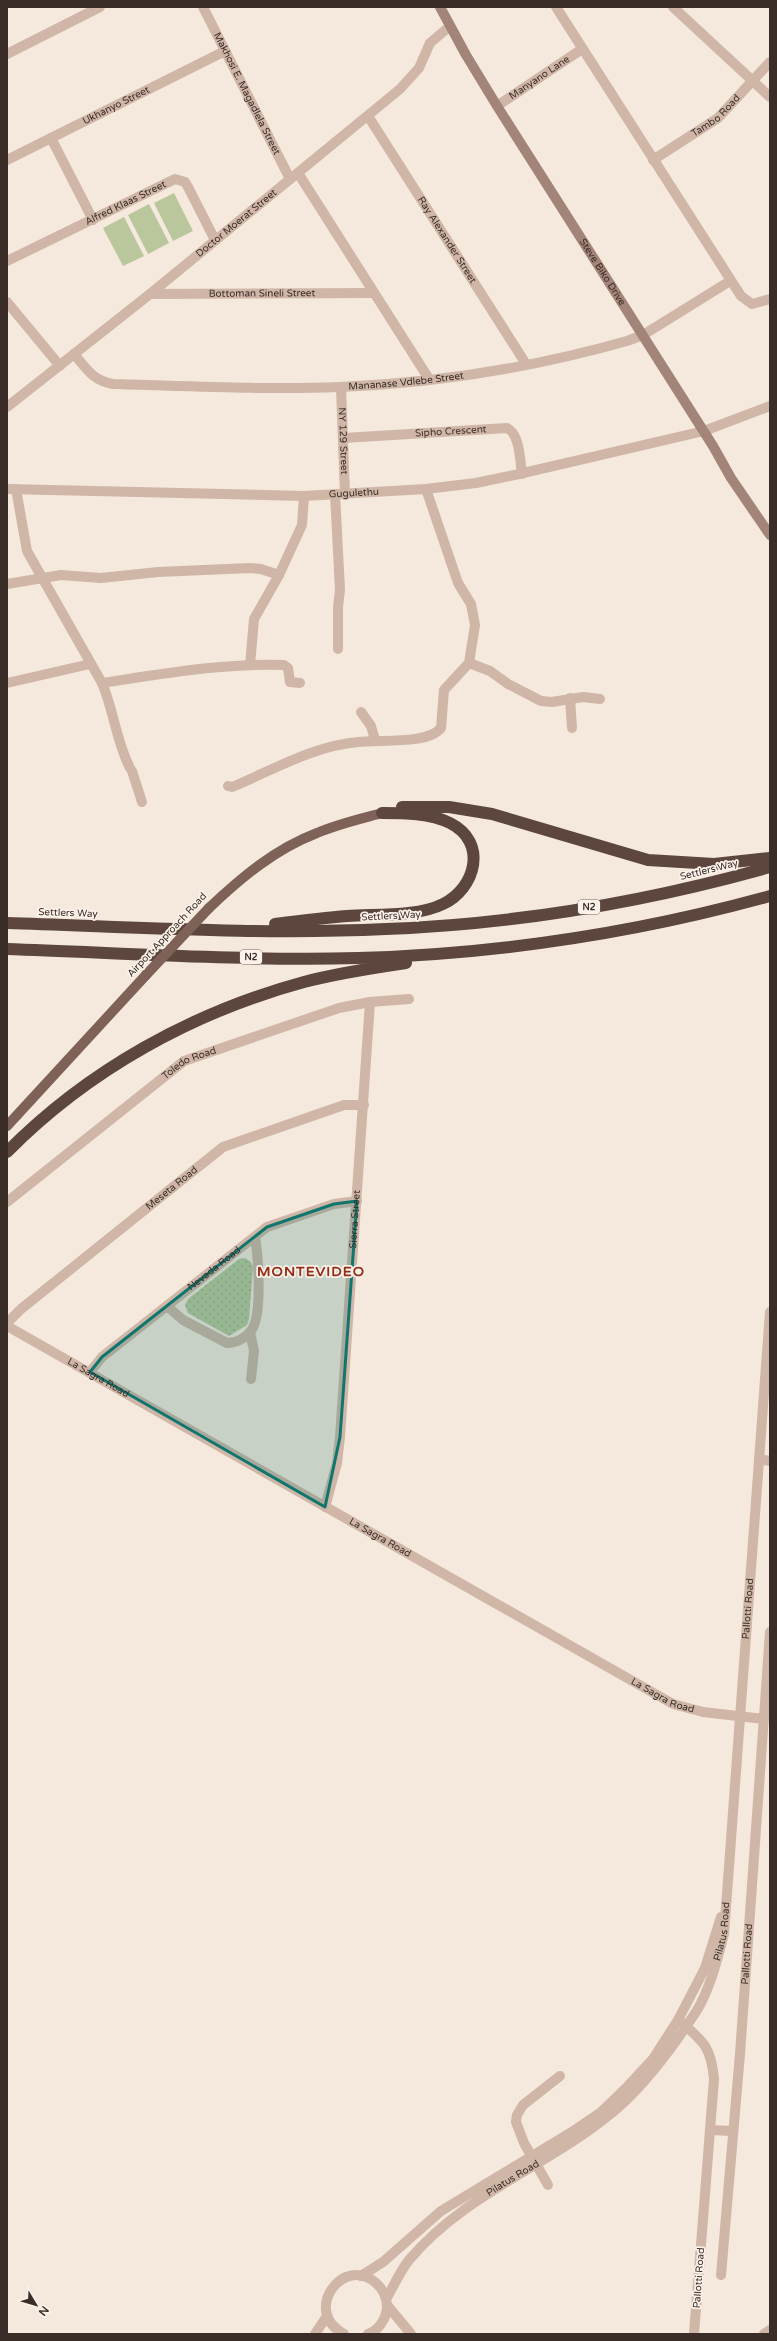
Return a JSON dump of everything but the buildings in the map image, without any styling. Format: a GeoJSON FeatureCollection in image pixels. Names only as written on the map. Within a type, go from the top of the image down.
{"type":"FeatureCollection","features":[{"type":"Feature","properties":{"kind":"highway"},"geometry":{"type":"LineString","coordinates":[[382,813],[403,807],[434,806],[492,814],[648,860],[714,864],[770,858]]}},
{"type":"Feature","properties":{"kind":"highway"},"geometry":{"type":"LineString","coordinates":[[212,929],[416,911],[443,904],[459,895],[468,883],[474,862],[471,846],[463,833],[451,824],[436,818],[404,813],[382,813]]}},
{"type":"Feature","properties":{"kind":"highway","name":"Settlers Way"},"geometry":{"type":"LineString","coordinates":[[7,923],[212,929],[348,930],[415,928],[504,920],[636,899],[770,867]]}},
{"type":"Feature","properties":{"kind":"highway","name":"N2"},"geometry":{"type":"LineString","coordinates":[[7,949],[313,959],[404,956],[494,948],[628,929],[770,896]]}},
{"type":"Feature","properties":{"kind":"highway"},"geometry":{"type":"LineString","coordinates":[[7,1152],[41,1120],[101,1074],[160,1039],[215,1012],[266,993],[326,977],[494,948]]}},
{"type":"Feature","properties":{"kind":"main road","name":"Steve Biko Drive"},"geometry":{"type":"LineString","coordinates":[[440,7],[497,106],[643,335],[700,432],[770,535]]}},
{"type":"Feature","properties":{"kind":"main road","name":"Airport Approach Road"},"geometry":{"type":"LineString","coordinates":[[7,1126],[209,908],[240,879],[276,853],[317,833],[382,813]]}},
{"type":"Feature","properties":{"kind":"street"},"geometry":{"type":"LineString","coordinates":[[8,51],[100,7]]}},
{"type":"Feature","properties":{"kind":"street","name":"Makhosi E. Magadlela Street"},"geometry":{"type":"LineString","coordinates":[[203,7],[225,51],[294,176],[374,293],[430,379]]}},
{"type":"Feature","properties":{"kind":"street"},"geometry":{"type":"LineString","coordinates":[[556,7],[730,281],[747,302],[752,304],[770,299]]}},
{"type":"Feature","properties":{"kind":"street"},"geometry":{"type":"LineString","coordinates":[[673,7],[770,97]]}},
{"type":"Feature","properties":{"kind":"street","name":"Doctor Moerat Street"},"geometry":{"type":"LineString","coordinates":[[7,407],[150,294],[400,89],[419,68],[430,43],[450,26]]}},
{"type":"Feature","properties":{"kind":"street","name":"Manyano Lane"},"geometry":{"type":"LineString","coordinates":[[497,106],[582,49]]}},
{"type":"Feature","properties":{"kind":"street","name":"Ukhanyo Street"},"geometry":{"type":"LineString","coordinates":[[7,160],[225,51]]}},
{"type":"Feature","properties":{"kind":"street","name":"Tambo Road"},"geometry":{"type":"LineString","coordinates":[[653,160],[710,125],[770,62]]}},
{"type":"Feature","properties":{"kind":"street","name":"Ray Alexander Street"},"geometry":{"type":"LineString","coordinates":[[368,116],[526,364]]}},
{"type":"Feature","properties":{"kind":"street"},"geometry":{"type":"LineString","coordinates":[[51,138],[92,220]]}},
{"type":"Feature","properties":{"kind":"street","name":"Alfred Klaas Street"},"geometry":{"type":"LineString","coordinates":[[7,261],[168,181],[180,180],[188,187],[215,240]]}},
{"type":"Feature","properties":{"kind":"street","name":"Mananase Vdlebe Street"},"geometry":{"type":"LineString","coordinates":[[74,354],[93,377],[108,383],[341,386],[430,379],[526,364],[618,344],[643,335],[730,281]]}},
{"type":"Feature","properties":{"kind":"street","name":"Bottoman Sineli Street"},"geometry":{"type":"LineString","coordinates":[[150,294],[374,293]]}},
{"type":"Feature","properties":{"kind":"street"},"geometry":{"type":"LineString","coordinates":[[7,302],[60,366]]}},
{"type":"Feature","properties":{"kind":"street","name":"NY 129 Street"},"geometry":{"type":"LineString","coordinates":[[338,649],[338,607],[340,590],[340,494],[344,438],[341,386]]}},
{"type":"Feature","properties":{"kind":"street","name":"Gugulethu"},"geometry":{"type":"LineString","coordinates":[[12,489],[304,496],[426,489],[476,483],[522,474],[700,432],[770,406]]}},
{"type":"Feature","properties":{"kind":"street","name":"Sipho Crescent"},"geometry":{"type":"LineString","coordinates":[[344,438],[507,428],[512,432],[516,439],[522,474]]}},
{"type":"Feature","properties":{"kind":"street"},"geometry":{"type":"LineString","coordinates":[[12,489],[24,544],[41,577],[102,683],[111,704],[116,731],[142,802]]}},
{"type":"Feature","properties":{"kind":"street"},"geometry":{"type":"LineString","coordinates":[[228,786],[232,787],[319,749],[376,740],[430,736],[439,731],[444,690],[468,664],[475,625],[473,610],[458,583],[426,489]]}},
{"type":"Feature","properties":{"kind":"street"},"geometry":{"type":"LineString","coordinates":[[250,665],[254,619],[279,575],[302,525],[304,496]]}},
{"type":"Feature","properties":{"kind":"street"},"geometry":{"type":"LineString","coordinates":[[7,584],[41,577],[61,575],[100,578],[158,572],[250,568],[261,569],[279,575]]}},
{"type":"Feature","properties":{"kind":"street"},"geometry":{"type":"LineString","coordinates":[[7,684],[90,664]]}},
{"type":"Feature","properties":{"kind":"street"},"geometry":{"type":"LineString","coordinates":[[468,664],[490,671],[508,684],[541,701],[552,702],[570,698],[600,699]]}},
{"type":"Feature","properties":{"kind":"street"},"geometry":{"type":"LineString","coordinates":[[102,683],[197,669],[250,665],[284,665],[288,668],[290,682],[300,683]]}},
{"type":"Feature","properties":{"kind":"street"},"geometry":{"type":"LineString","coordinates":[[570,698],[572,728]]}},
{"type":"Feature","properties":{"kind":"street"},"geometry":{"type":"LineString","coordinates":[[361,712],[371,726],[376,740]]}},
{"type":"Feature","properties":{"kind":"street","name":"Toledo Road"},"geometry":{"type":"LineString","coordinates":[[7,1202],[182,1062],[339,1008],[370,1002],[409,999]]}},
{"type":"Feature","properties":{"kind":"street","name":"Sierra Street"},"geometry":{"type":"LineString","coordinates":[[326,1507],[336,1463],[340,1436],[370,1002]]}},
{"type":"Feature","properties":{"kind":"street","name":"Meseta Road"},"geometry":{"type":"LineString","coordinates":[[7,1323],[21,1309],[223,1147],[344,1105],[364,1105]]}},
{"type":"Feature","properties":{"kind":"street","name":"Nevada Road"},"geometry":{"type":"LineString","coordinates":[[90,1372],[102,1357],[276,1222],[334,1204],[357,1201]]}},
{"type":"Feature","properties":{"kind":"street"},"geometry":{"type":"LineString","coordinates":[[168,1307],[183,1320],[222,1342],[234,1343],[250,1332],[256,1320],[260,1269],[255,1237]]}},
{"type":"Feature","properties":{"kind":"street","name":"Pallotti Road"},"geometry":{"type":"LineString","coordinates":[[725,1906],[769,1347],[770,1312]]}},
{"type":"Feature","properties":{"kind":"street","name":"La Sagra Road"},"geometry":{"type":"LineString","coordinates":[[7,1326],[673,1704],[703,1712],[764,1719]]}},
{"type":"Feature","properties":{"kind":"street"},"geometry":{"type":"LineString","coordinates":[[250,1332],[254,1351],[251,1379]]}},
{"type":"Feature","properties":{"kind":"street"},"geometry":{"type":"LineString","coordinates":[[759,1459],[770,1460]]}},
{"type":"Feature","properties":{"kind":"street","name":"Pallotti Road"},"geometry":{"type":"LineString","coordinates":[[721,2275],[732,2131],[740,2054],[770,1632]]}},
{"type":"Feature","properties":{"kind":"street","name":"Pilatus Road"},"geometry":{"type":"LineString","coordinates":[[372,2334],[384,2318],[386,2302],[408,2261],[441,2228],[548,2147],[600,2113],[653,2059],[682,2023],[705,1968],[725,1906]]}},
{"type":"Feature","properties":{"kind":"street","name":"Pallotti Road"},"geometry":{"type":"LineString","coordinates":[[682,2023],[705,2043],[713,2062],[714,2079],[694,2334]]}},
{"type":"Feature","properties":{"kind":"street"},"geometry":{"type":"LineString","coordinates":[[548,2185],[517,2128],[517,2115],[523,2105],[560,2076]]}},
{"type":"Feature","properties":{"kind":"street"},"geometry":{"type":"LineString","coordinates":[[710,2130],[732,2131]]}},
{"type":"Feature","properties":{"kind":"street","name":"Pilatus Road"},"geometry":{"type":"LineString","coordinates":[[327,2316],[326,2307],[330,2290],[344,2279],[361,2276],[383,2262],[441,2211],[533,2158]]}},
{"type":"Feature","properties":{"kind":"street"},"geometry":{"type":"LineString","coordinates":[[361,2276],[374,2282],[386,2302],[411,2334]]}},
{"type":"Feature","properties":{"kind":"street"},"geometry":{"type":"LineString","coordinates":[[315,2334],[327,2316],[331,2324],[344,2334]]}},
{"type":"Feature","properties":{"kind":"street"},"geometry":{"type":"LineString","coordinates":[[764,2334],[770,2330]]}},
{"type":"Feature","properties":{"kind":"highlighted area"},"geometry":{"type":"Polygon","coordinates":[[[357,1201],[340,1437],[325,1507],[90,1372],[102,1357],[267,1227],[334,1204],[357,1201]]]}},
{"type":"Feature","properties":{"kind":"green space"},"geometry":{"type":"Polygon","coordinates":[[[174,193],[193,231],[173,241],[154,203],[174,193]]]}},
{"type":"Feature","properties":{"kind":"green space"},"geometry":{"type":"Polygon","coordinates":[[[149,204],[169,243],[148,254],[128,215],[149,204]]]}},
{"type":"Feature","properties":{"kind":"green space"},"geometry":{"type":"Polygon","coordinates":[[[124,217],[144,256],[123,266],[103,228],[124,217]]]}},
{"type":"Feature","properties":{"kind":"green space"},"geometry":{"type":"Polygon","coordinates":[[[245,1258],[251,1262],[253,1267],[249,1319],[247,1325],[229,1336],[188,1313],[185,1305],[188,1299],[239,1259],[245,1258]]]}},
{"type":"Feature","properties":{"kind":"district","name":"MONTEVIDEO"},"geometry":{"type":"Point","coordinates":[311,1271]}}]}
